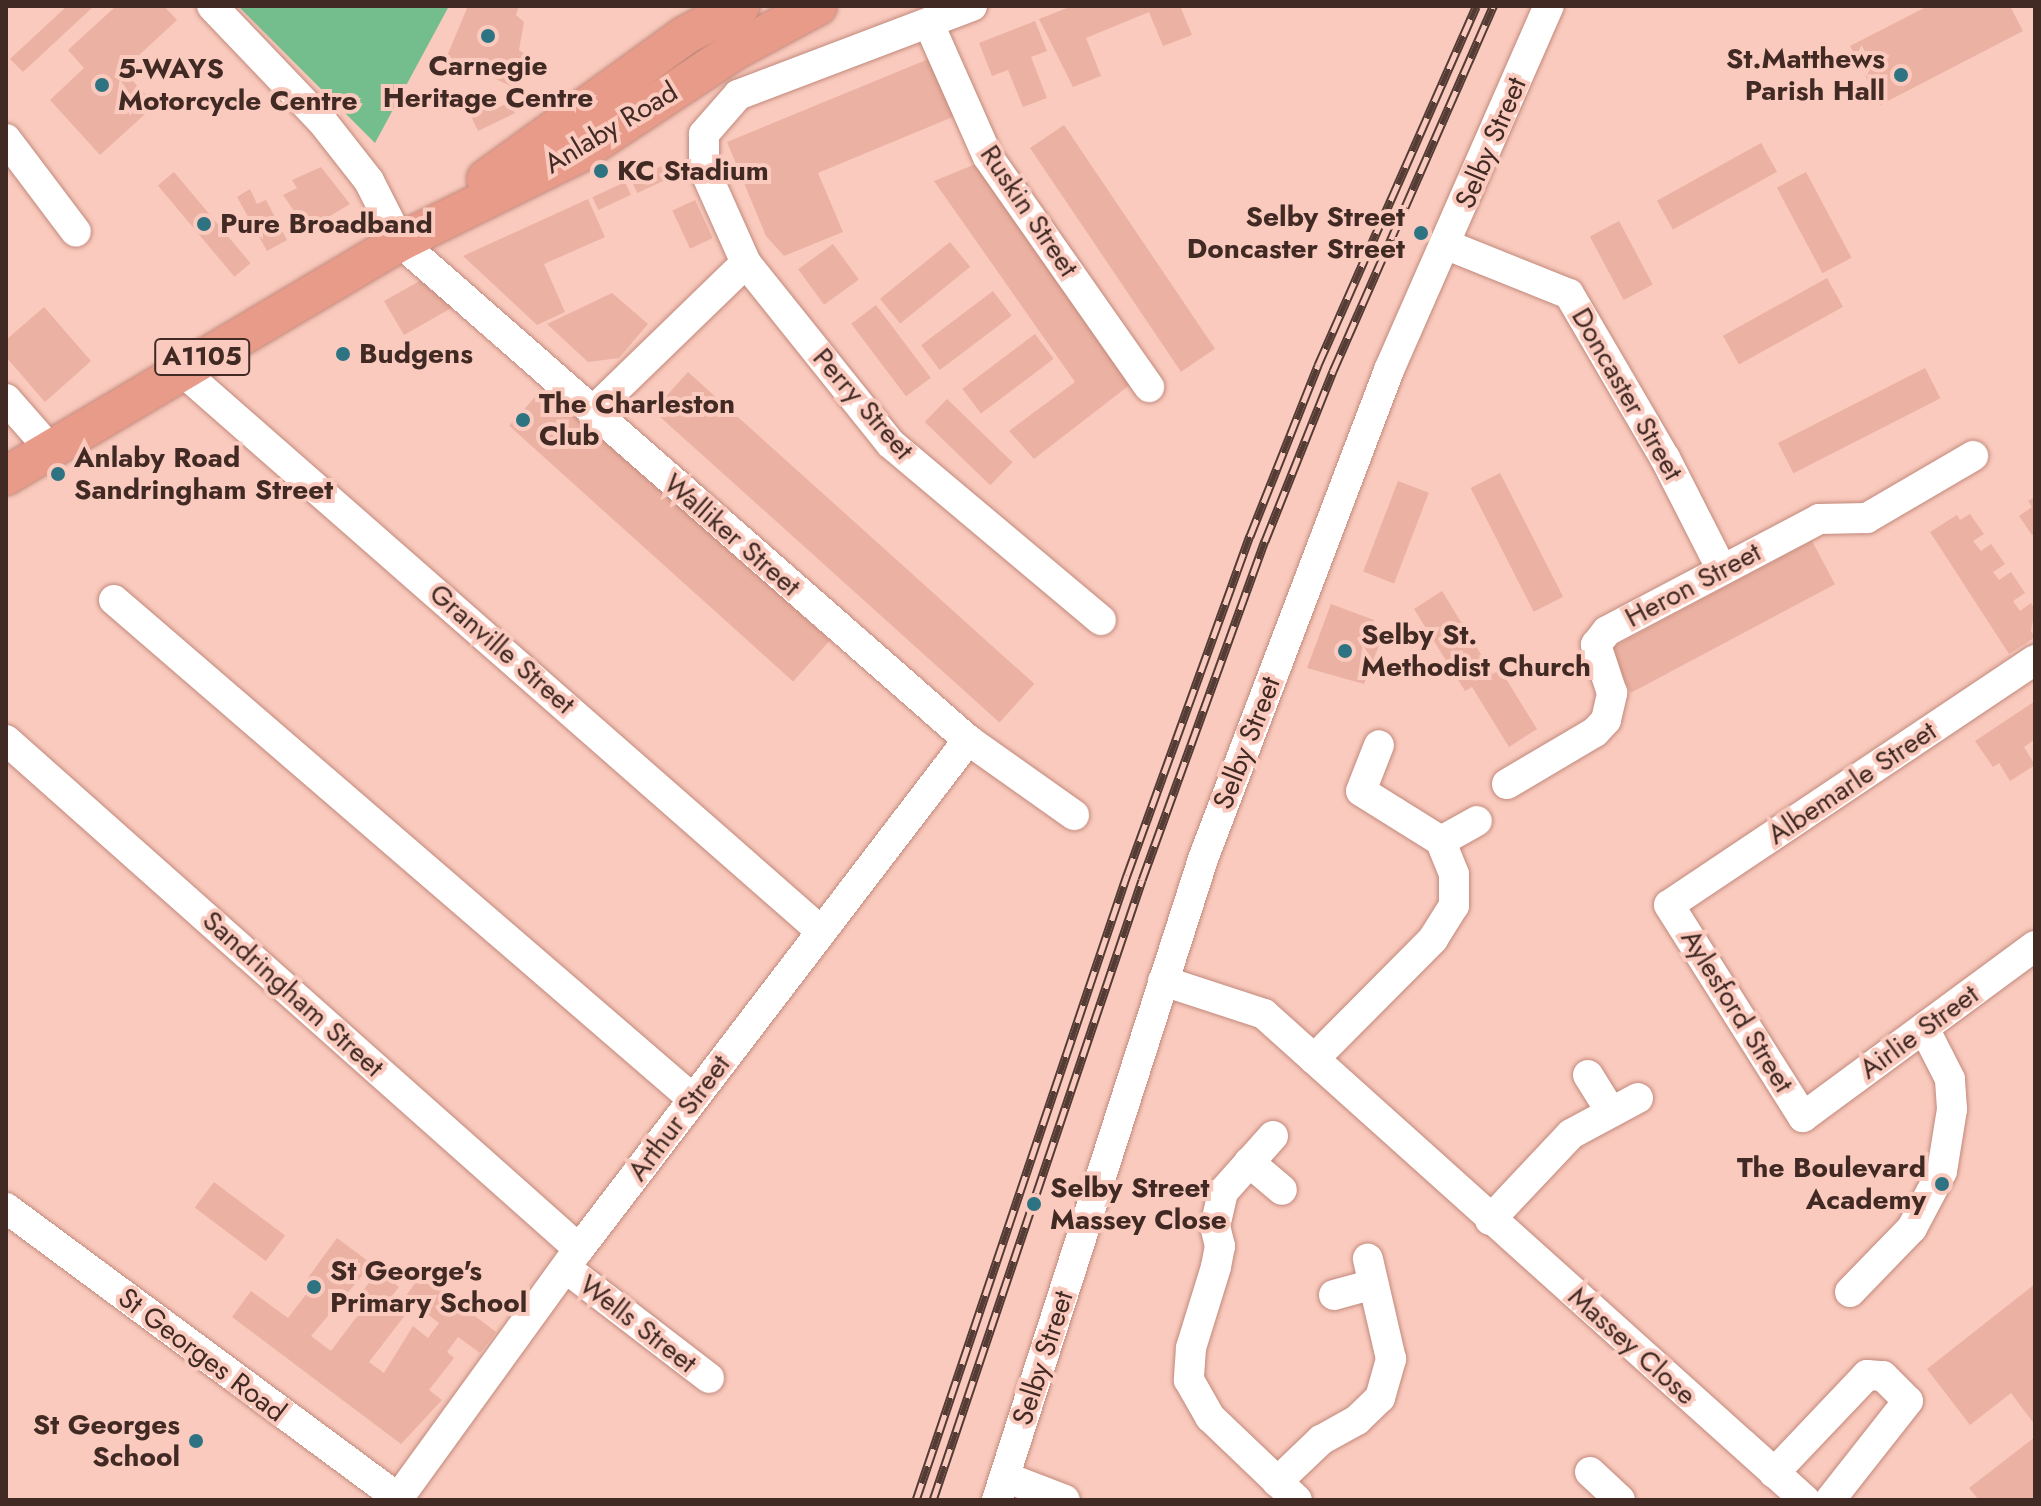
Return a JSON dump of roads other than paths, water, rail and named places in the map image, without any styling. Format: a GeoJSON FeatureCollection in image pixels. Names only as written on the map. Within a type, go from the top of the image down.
{"type":"FeatureCollection","features":[{"type":"Feature","properties":{"kind":"main road","name":"Anlaby Road"},"geometry":{"type":"LineString","coordinates":[[400,242],[684,36],[740,6]]}},
{"type":"Feature","properties":{"kind":"main road","name":"Anlaby Road"},"geometry":{"type":"LineString","coordinates":[[6,476],[400,242],[580,153],[734,51],[818,6]]}},
{"type":"Feature","properties":{"kind":"street"},"geometry":{"type":"LineString","coordinates":[[212,6],[322,121],[369,181],[400,242]]}},
{"type":"Feature","properties":{"kind":"street","name":"Anlaby Road"},"geometry":{"type":"LineString","coordinates":[[704,134],[738,95],[972,6]]}},
{"type":"Feature","properties":{"kind":"street","name":"Selby Street"},"geometry":{"type":"LineString","coordinates":[[1001,1489],[1203,859],[1384,385],[1549,6]]}},
{"type":"Feature","properties":{"kind":"street","name":"Ruskin Street"},"geometry":{"type":"LineString","coordinates":[[929,24],[988,157],[1149,387]]}},
{"type":"Feature","properties":{"kind":"street","name":"Perry Street"},"geometry":{"type":"LineString","coordinates":[[704,134],[704,169],[746,263],[891,444],[1101,620]]}},
{"type":"Feature","properties":{"kind":"street"},"geometry":{"type":"LineString","coordinates":[[6,139],[76,232]]}},
{"type":"Feature","properties":{"kind":"street","name":"Walliker Street"},"geometry":{"type":"LineString","coordinates":[[400,242],[968,740],[1074,815]]}},
{"type":"Feature","properties":{"kind":"street","name":"Doncaster Street"},"geometry":{"type":"LineString","coordinates":[[1447,245],[1569,294],[1665,458],[1721,568]]}},
{"type":"Feature","properties":{"kind":"street"},"geometry":{"type":"LineString","coordinates":[[592,412],[746,263]]}},
{"type":"Feature","properties":{"kind":"street","name":"Granville Street"},"geometry":{"type":"LineString","coordinates":[[181,370],[821,931]]}},
{"type":"Feature","properties":{"kind":"street"},"geometry":{"type":"LineString","coordinates":[[6,399],[50,449]]}},
{"type":"Feature","properties":{"kind":"street","name":"Heron Street"},"geometry":{"type":"LineString","coordinates":[[1507,784],[1595,732],[1606,720],[1612,693],[1598,654],[1599,637],[1721,568],[1819,519],[1867,518],[1973,456]]}},
{"type":"Feature","properties":{"kind":"street"},"geometry":{"type":"LineString","coordinates":[[114,600],[693,1099]]}},
{"type":"Feature","properties":{"kind":"street","name":"Albemarle Street"},"geometry":{"type":"LineString","coordinates":[[1669,905],[2035,660]]}},
{"type":"Feature","properties":{"kind":"street","name":"Sandringham Street"},"geometry":{"type":"LineString","coordinates":[[6,740],[573,1259]]}},
{"type":"Feature","properties":{"kind":"street","name":"Arthur Street"},"geometry":{"type":"LineString","coordinates":[[398,1499],[693,1099],[968,740]]}},
{"type":"Feature","properties":{"kind":"street"},"geometry":{"type":"LineString","coordinates":[[1314,1059],[1433,939],[1454,906],[1454,874],[1441,841],[1361,791],[1379,745]]}},
{"type":"Feature","properties":{"kind":"street"},"geometry":{"type":"LineString","coordinates":[[1441,841],[1477,821]]}},
{"type":"Feature","properties":{"kind":"street","name":"Aylesford Street"},"geometry":{"type":"LineString","coordinates":[[1669,905],[1803,1117]]}},
{"type":"Feature","properties":{"kind":"street","name":"Airlie Street"},"geometry":{"type":"LineString","coordinates":[[1803,1117],[2035,946]]}},
{"type":"Feature","properties":{"kind":"street","name":"Massey Close"},"geometry":{"type":"LineString","coordinates":[[1163,981],[1264,1014],[1805,1500]]}},
{"type":"Feature","properties":{"kind":"street"},"geometry":{"type":"LineString","coordinates":[[1850,1292],[1912,1228],[1942,1171],[1952,1109],[1950,1079],[1924,1028]]}},
{"type":"Feature","properties":{"kind":"street"},"geometry":{"type":"LineString","coordinates":[[1588,1075],[1611,1112]]}},
{"type":"Feature","properties":{"kind":"street"},"geometry":{"type":"LineString","coordinates":[[1490,1220],[1571,1134],[1638,1098]]}},
{"type":"Feature","properties":{"kind":"street"},"geometry":{"type":"LineString","coordinates":[[1273,1136],[1223,1192],[1215,1226],[1220,1246],[1191,1348],[1189,1380],[1210,1417],[1287,1491],[1321,1440],[1357,1420],[1380,1398],[1391,1359],[1371,1272],[1334,1295]]}},
{"type":"Feature","properties":{"kind":"street"},"geometry":{"type":"LineString","coordinates":[[1249,1162],[1282,1190]]}},
{"type":"Feature","properties":{"kind":"street","name":"St Georges Road"},"geometry":{"type":"LineString","coordinates":[[6,1208],[398,1499]]}},
{"type":"Feature","properties":{"kind":"street","name":"Wells Street"},"geometry":{"type":"LineString","coordinates":[[573,1259],[709,1378]]}},
{"type":"Feature","properties":{"kind":"street"},"geometry":{"type":"LineString","coordinates":[[1774,1473],[1867,1375],[1896,1383],[1908,1401],[1830,1500]]}},
{"type":"Feature","properties":{"kind":"street"},"geometry":{"type":"LineString","coordinates":[[1590,1472],[1628,1496]]}},
{"type":"Feature","properties":{"kind":"street"},"geometry":{"type":"LineString","coordinates":[[1001,1489],[1065,1500]]}},
{"type":"Feature","properties":{"kind":"railway"},"geometry":{"type":"LineString","coordinates":[[916,1500],[1127,875],[1250,536],[1318,365],[1476,6]]}},
{"type":"Feature","properties":{"kind":"railway"},"geometry":{"type":"LineString","coordinates":[[933,1500],[1142,880],[1265,541],[1333,371],[1493,6]]}},
{"type":"Feature","properties":{"kind":"place","name":"Carnegie Heritage Centre"},"geometry":{"type":"Point","coordinates":[488,36]}},
{"type":"Feature","properties":{"kind":"place","name":"St.Matthews Parish Hall"},"geometry":{"type":"Point","coordinates":[1901,75]}},
{"type":"Feature","properties":{"kind":"place","name":"5-WAYS Motorcycle Centre"},"geometry":{"type":"Point","coordinates":[102,85]}},
{"type":"Feature","properties":{"kind":"place","name":"KC Stadium"},"geometry":{"type":"Point","coordinates":[601,171]}},
{"type":"Feature","properties":{"kind":"place","name":"Pure Broadband"},"geometry":{"type":"Point","coordinates":[204,224]}},
{"type":"Feature","properties":{"kind":"place","name":"Selby Street Doncaster Street"},"geometry":{"type":"Point","coordinates":[1421,233]}},
{"type":"Feature","properties":{"kind":"place","name":"Budgens"},"geometry":{"type":"Point","coordinates":[343,354]}},
{"type":"Feature","properties":{"kind":"place","name":"The Charleston Club"},"geometry":{"type":"Point","coordinates":[523,420]}},
{"type":"Feature","properties":{"kind":"place","name":"Anlaby Road Sandringham Street"},"geometry":{"type":"Point","coordinates":[58,474]}},
{"type":"Feature","properties":{"kind":"place","name":"Selby St. Methodist Church"},"geometry":{"type":"Point","coordinates":[1345,651]}},
{"type":"Feature","properties":{"kind":"place","name":"The Boulevard Academy"},"geometry":{"type":"Point","coordinates":[1942,1184]}},
{"type":"Feature","properties":{"kind":"place","name":"Selby Street Massey Close"},"geometry":{"type":"Point","coordinates":[1034,1204]}},
{"type":"Feature","properties":{"kind":"place","name":"St George's Primary School"},"geometry":{"type":"Point","coordinates":[314,1287]}},
{"type":"Feature","properties":{"kind":"place","name":"St Georges School"},"geometry":{"type":"Point","coordinates":[196,1441]}}]}
